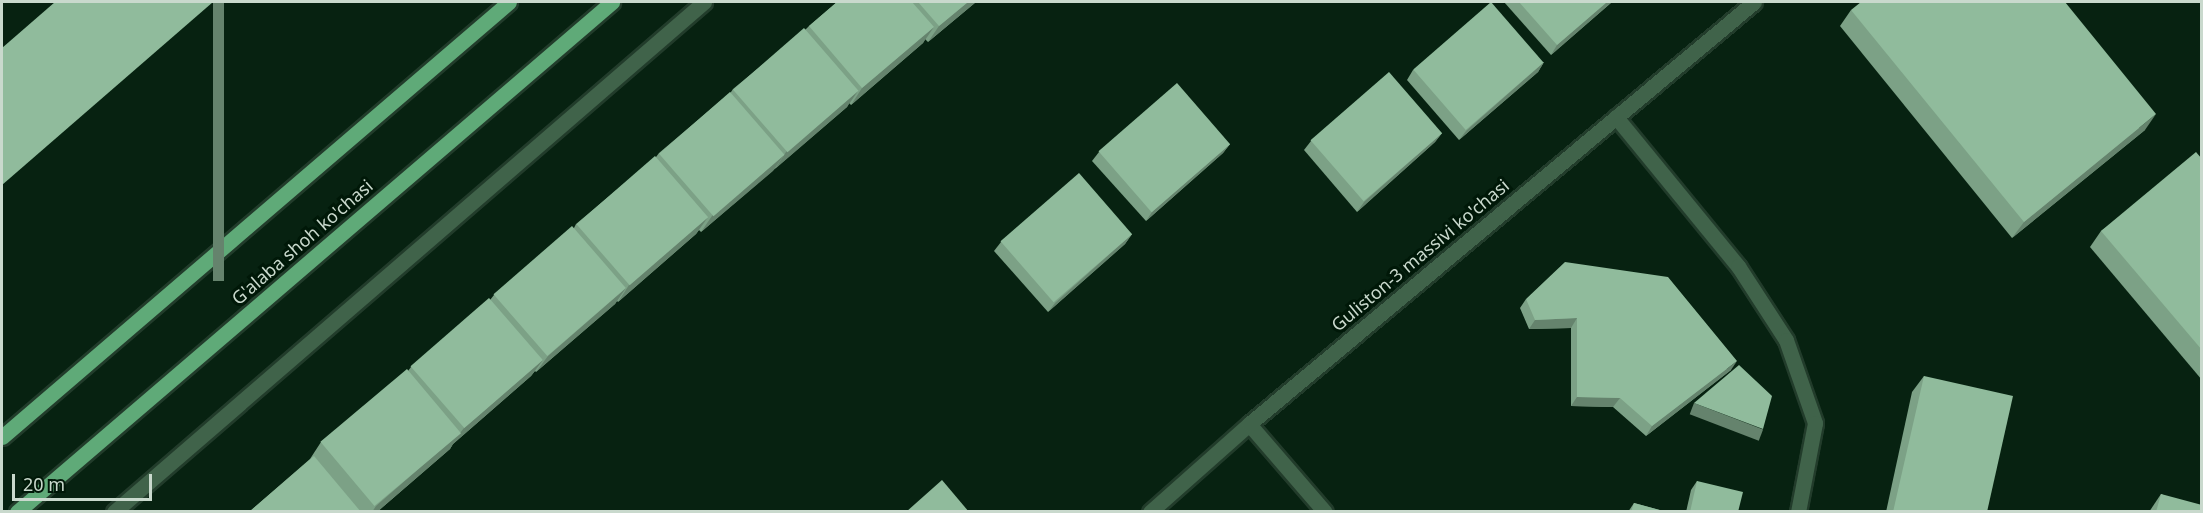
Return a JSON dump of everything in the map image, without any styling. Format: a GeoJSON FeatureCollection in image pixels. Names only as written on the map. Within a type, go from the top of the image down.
{"type":"FeatureCollection","features":[{"type":"Feature","properties":{"kind":"main road"},"geometry":{"type":"LineString","coordinates":[[2,437],[509,2]]}},
{"type":"Feature","properties":{"kind":"main road","name":"G'alaba shoh ko'chasi"},"geometry":{"type":"LineString","coordinates":[[17,512],[612,2]]}},
{"type":"Feature","properties":{"kind":"street"},"geometry":{"type":"LineString","coordinates":[[114,512],[704,2]]}},
{"type":"Feature","properties":{"kind":"street","name":"Guliston-3 massivi ko'chasi"},"geometry":{"type":"LineString","coordinates":[[1150,512],[1249,424],[1754,2]]}},
{"type":"Feature","properties":{"kind":"street"},"geometry":{"type":"LineString","coordinates":[[1616,117],[1738,266],[1786,340],[1815,423],[1798,512]]}},
{"type":"Feature","properties":{"kind":"street"},"geometry":{"type":"LineString","coordinates":[[1249,424],[1325,512]]}},
{"type":"Feature","properties":{"kind":"building"},"geometry":{"type":"Polygon","coordinates":[[[55,2],[213,2],[2,185],[2,48],[55,2]]]}},
{"type":"Feature","properties":{"kind":"building"},"geometry":{"type":"Polygon","coordinates":[[[837,2],[912,2],[934,27],[862,88],[809,26],[837,2]]]}},
{"type":"Feature","properties":{"kind":"building"},"geometry":{"type":"Polygon","coordinates":[[[918,2],[968,2],[939,26],[918,2]]]}},
{"type":"Feature","properties":{"kind":"building"},"geometry":{"type":"Polygon","coordinates":[[[1491,2],[1543,62],[1466,130],[1413,70],[1491,2]]]}},
{"type":"Feature","properties":{"kind":"building"},"geometry":{"type":"Polygon","coordinates":[[[1519,2],[1607,2],[1557,45],[1519,2]]]}},
{"type":"Feature","properties":{"kind":"building"},"geometry":{"type":"Polygon","coordinates":[[[1861,2],[2065,2],[2156,114],[2024,222],[1851,10],[1861,2]]]}},
{"type":"Feature","properties":{"kind":"building"},"geometry":{"type":"Polygon","coordinates":[[[804,28],[858,91],[788,152],[733,90],[804,28]]]}},
{"type":"Feature","properties":{"kind":"building"},"geometry":{"type":"Polygon","coordinates":[[[1389,72],[1442,133],[1364,201],[1311,140],[1389,72]]]}},
{"type":"Feature","properties":{"kind":"building"},"geometry":{"type":"Polygon","coordinates":[[[1177,83],[1230,144],[1152,212],[1099,151],[1177,83]]]}},
{"type":"Feature","properties":{"kind":"building"},"geometry":{"type":"Polygon","coordinates":[[[730,92],[784,155],[714,216],[659,154],[730,92]]]}},
{"type":"Feature","properties":{"kind":"building"},"geometry":{"type":"Polygon","coordinates":[[[2196,152],[2202,159],[2202,350],[2101,231],[2196,152]]]}},
{"type":"Feature","properties":{"kind":"building"},"geometry":{"type":"Polygon","coordinates":[[[655,156],[708,217],[630,285],[577,224],[655,156]]]}},
{"type":"Feature","properties":{"kind":"building"},"geometry":{"type":"Polygon","coordinates":[[[1079,173],[1132,234],[1054,302],[1001,241],[1079,173]]]}},
{"type":"Feature","properties":{"kind":"building"},"geometry":{"type":"Polygon","coordinates":[[[572,226],[626,288],[547,356],[494,294],[572,226]]]}},
{"type":"Feature","properties":{"kind":"building"},"geometry":{"type":"Polygon","coordinates":[[[1565,262],[1668,277],[1737,361],[1652,426],[1620,398],[1577,397],[1577,318],[1535,320],[1526,299],[1565,262]]]}},
{"type":"Feature","properties":{"kind":"building"},"geometry":{"type":"Polygon","coordinates":[[[489,298],[543,360],[464,428],[411,366],[489,298]]]}},
{"type":"Feature","properties":{"kind":"building"},"geometry":{"type":"Polygon","coordinates":[[[1739,365],[1772,396],[1763,429],[1694,403],[1739,365]]]}},
{"type":"Feature","properties":{"kind":"building"},"geometry":{"type":"Polygon","coordinates":[[[407,369],[461,433],[374,506],[320,442],[407,369]]]}},
{"type":"Feature","properties":{"kind":"building"},"geometry":{"type":"Polygon","coordinates":[[[1924,376],[2013,396],[1987,512],[1893,512],[1924,376]]]}},
{"type":"Feature","properties":{"kind":"building"},"geometry":{"type":"Polygon","coordinates":[[[314,456],[361,512],[249,512],[314,456]]]}},
{"type":"Feature","properties":{"kind":"building"},"geometry":{"type":"Polygon","coordinates":[[[942,480],[969,512],[906,512],[942,480]]]}},
{"type":"Feature","properties":{"kind":"building"},"geometry":{"type":"Polygon","coordinates":[[[1697,481],[1743,492],[1738,512],[1690,512],[1697,481]]]}},
{"type":"Feature","properties":{"kind":"building"},"geometry":{"type":"Polygon","coordinates":[[[2161,494],[2202,505],[2202,512],[2156,512],[2161,494]]]}},
{"type":"Feature","properties":{"kind":"building"},"geometry":{"type":"Polygon","coordinates":[[[1634,503],[1667,512],[1631,512],[1634,503]]]}}]}
